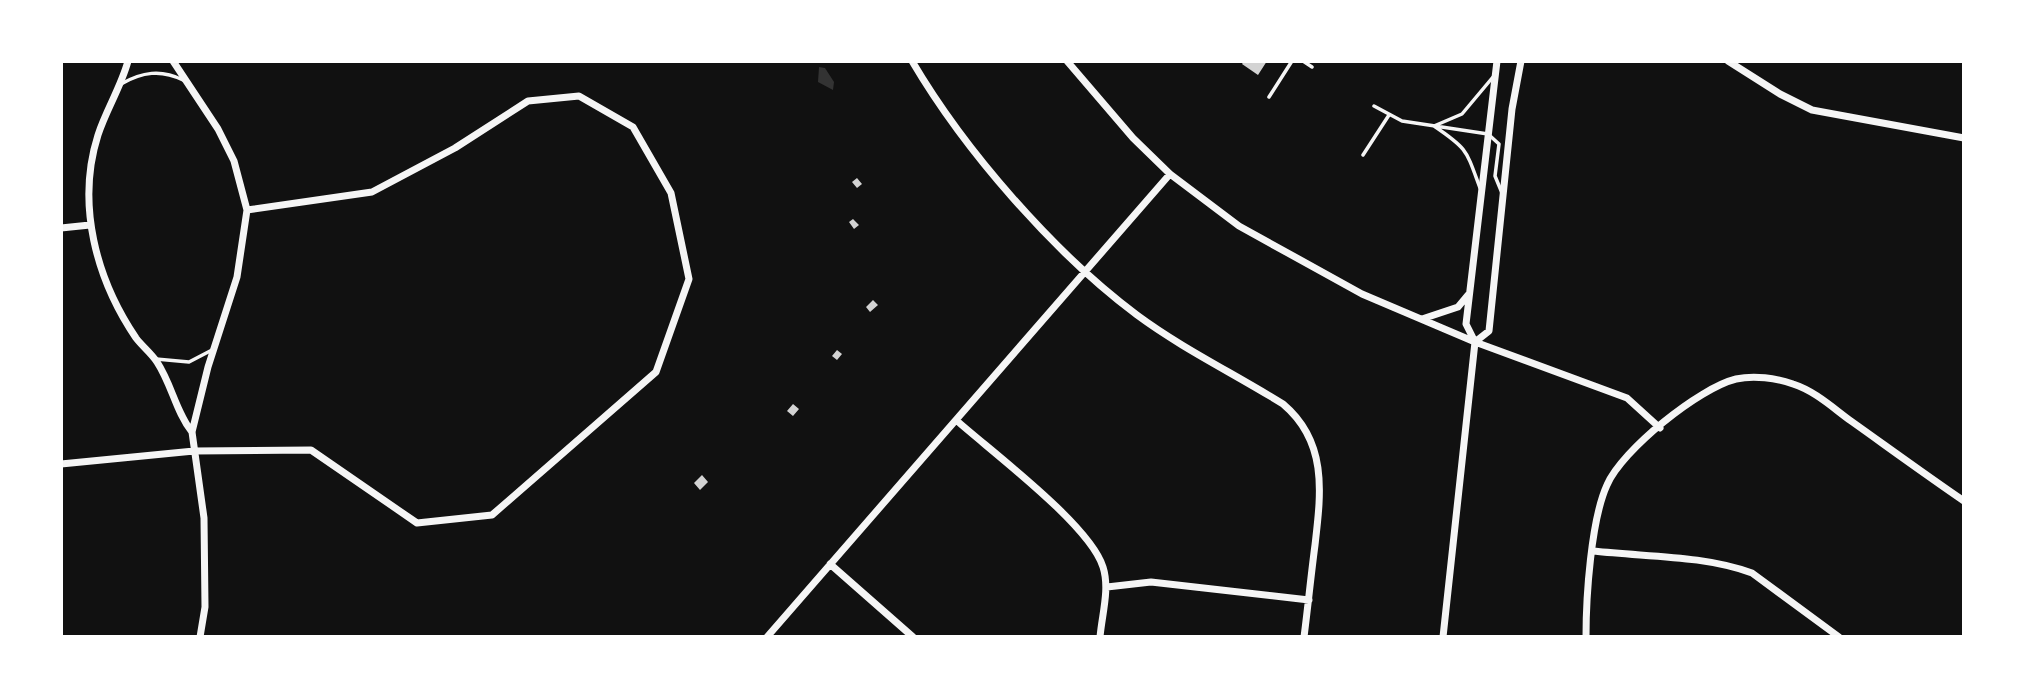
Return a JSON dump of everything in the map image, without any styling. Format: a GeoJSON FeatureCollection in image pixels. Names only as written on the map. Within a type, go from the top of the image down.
{"type":"FeatureCollection","features":[{"type":"Feature","properties":{"kind":"street"},"geometry":{"type":"LineString","coordinates":[[128,61],[121,84],[97,137],[90,186],[90,225],[107,283],[136,338],[170,383],[181,419],[192,432]]}},
{"type":"Feature","properties":{"kind":"street"},"geometry":{"type":"LineString","coordinates":[[173,61],[213,120],[234,161],[247,210],[237,277],[213,350],[192,432],[204,518],[205,607],[200,637]]}},
{"type":"Feature","properties":{"kind":"street"},"geometry":{"type":"LineString","coordinates":[[912,61],[934,98],[990,171],[1023,209],[1087,270],[1138,316],[1283,404],[1302,423],[1314,447],[1321,478],[1304,637]]}},
{"type":"Feature","properties":{"kind":"street"},"geometry":{"type":"LineString","coordinates":[[1068,61],[1115,120],[1170,174],[1239,226],[1362,295],[1475,342],[1628,398],[1660,428]]}},
{"type":"Feature","properties":{"kind":"street"},"geometry":{"type":"LineString","coordinates":[[1444,637],[1475,342],[1466,324],[1497,61]]}},
{"type":"Feature","properties":{"kind":"street"},"geometry":{"type":"LineString","coordinates":[[1475,342],[1489,331],[1512,109],[1521,61]]}},
{"type":"Feature","properties":{"kind":"street"},"geometry":{"type":"LineString","coordinates":[[1728,61],[1780,94],[1812,110],[1964,138]]}},
{"type":"Feature","properties":{"kind":"street"},"geometry":{"type":"LineString","coordinates":[[61,464],[194,451],[311,450],[416,523],[492,515],[656,372],[689,279],[671,193],[633,127],[579,96],[528,101],[455,148],[372,192],[247,210]]}},
{"type":"Feature","properties":{"kind":"street"},"geometry":{"type":"LineString","coordinates":[[767,637],[1170,174]]}},
{"type":"Feature","properties":{"kind":"street"},"geometry":{"type":"LineString","coordinates":[[61,228],[90,225]]}},
{"type":"Feature","properties":{"kind":"street"},"geometry":{"type":"LineString","coordinates":[[1422,320],[1458,307],[1471,291]]}},
{"type":"Feature","properties":{"kind":"street"},"geometry":{"type":"LineString","coordinates":[[1586,637],[1599,509],[1613,471],[1660,428],[1710,389],[1724,382],[1758,377],[1777,380],[1814,394],[1964,501]]}},
{"type":"Feature","properties":{"kind":"street"},"geometry":{"type":"LineString","coordinates":[[956,420],[1080,531],[1095,549],[1107,587],[1100,637]]}},
{"type":"Feature","properties":{"kind":"street"},"geometry":{"type":"LineString","coordinates":[[1594,551],[1717,564],[1752,573],[1839,637]]}},
{"type":"Feature","properties":{"kind":"street"},"geometry":{"type":"LineString","coordinates":[[830,564],[913,637]]}},
{"type":"Feature","properties":{"kind":"street"},"geometry":{"type":"LineString","coordinates":[[1107,587],[1151,582],[1309,600]]}},
{"type":"Feature","properties":{"kind":"lane"},"geometry":{"type":"LineString","coordinates":[[1269,97],[1292,61]]}},
{"type":"Feature","properties":{"kind":"lane"},"geometry":{"type":"LineString","coordinates":[[1303,61],[1312,67]]}},
{"type":"Feature","properties":{"kind":"lane"},"geometry":{"type":"LineString","coordinates":[[121,84],[136,75],[163,72],[188,82]]}},
{"type":"Feature","properties":{"kind":"lane"},"geometry":{"type":"LineString","coordinates":[[1434,126],[1462,114],[1494,76]]}},
{"type":"Feature","properties":{"kind":"lane"},"geometry":{"type":"LineString","coordinates":[[1374,106],[1389,115],[1434,126],[1488,134],[1499,144],[1495,176],[1503,195]]}},
{"type":"Feature","properties":{"kind":"lane"},"geometry":{"type":"LineString","coordinates":[[1363,155],[1389,115]]}},
{"type":"Feature","properties":{"kind":"lane"},"geometry":{"type":"LineString","coordinates":[[1434,126],[1455,138],[1469,154],[1481,192]]}},
{"type":"Feature","properties":{"kind":"lane"},"geometry":{"type":"LineString","coordinates":[[154,359],[189,362],[213,350]]}},
{"type":"Feature","properties":{"kind":"shaded area"},"geometry":{"type":"Polygon","coordinates":[[[819,67],[825,68],[834,82],[833,90],[818,82],[819,67]]]}},
{"type":"Feature","properties":{"kind":"building"},"geometry":{"type":"Polygon","coordinates":[[[1244,61],[1267,61],[1258,75],[1242,64],[1244,61]]]}},
{"type":"Feature","properties":{"kind":"building"},"geometry":{"type":"Polygon","coordinates":[[[857,178],[862,184],[857,188],[852,182],[857,178]]]}},
{"type":"Feature","properties":{"kind":"building"},"geometry":{"type":"Polygon","coordinates":[[[853,219],[859,225],[854,229],[849,222],[853,219]]]}},
{"type":"Feature","properties":{"kind":"building"},"geometry":{"type":"Polygon","coordinates":[[[873,300],[878,305],[870,312],[866,307],[873,300]]]}},
{"type":"Feature","properties":{"kind":"building"},"geometry":{"type":"Polygon","coordinates":[[[837,350],[842,354],[837,360],[832,356],[837,350]]]}},
{"type":"Feature","properties":{"kind":"building"},"geometry":{"type":"Polygon","coordinates":[[[793,404],[799,409],[793,416],[787,411],[793,404]]]}},
{"type":"Feature","properties":{"kind":"building"},"geometry":{"type":"Polygon","coordinates":[[[702,475],[708,482],[700,490],[694,483],[702,475]]]}}]}
